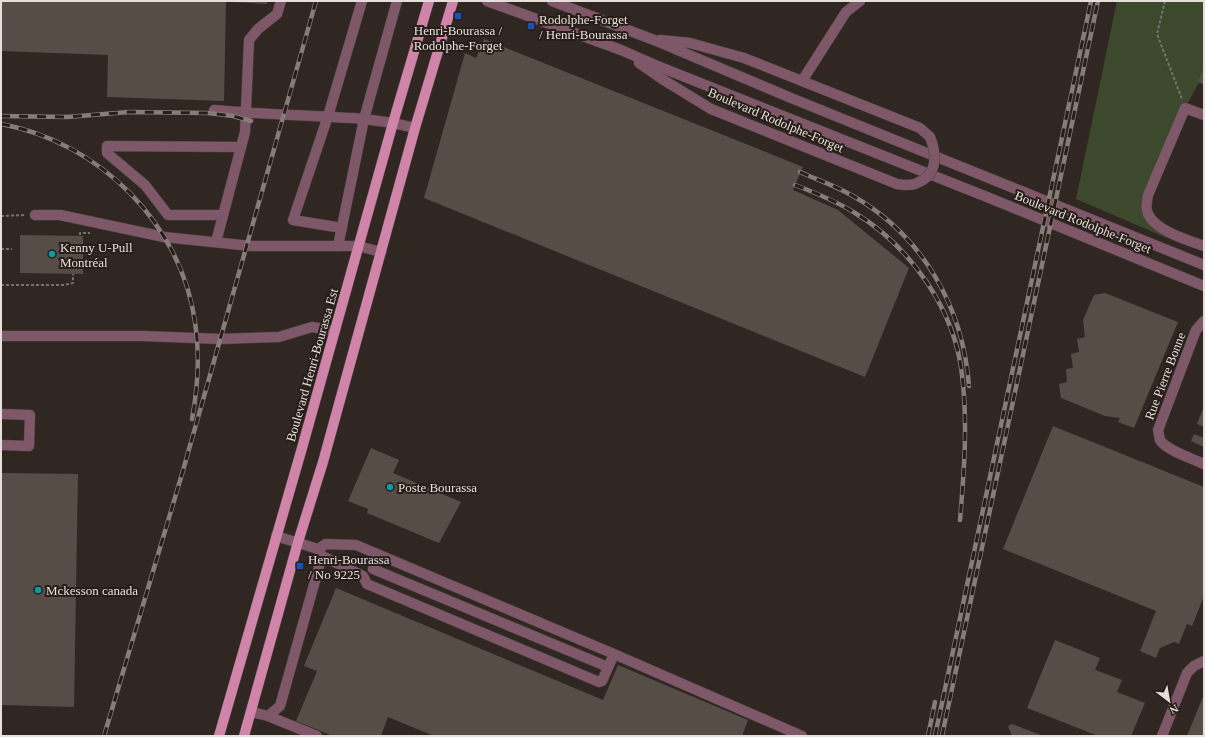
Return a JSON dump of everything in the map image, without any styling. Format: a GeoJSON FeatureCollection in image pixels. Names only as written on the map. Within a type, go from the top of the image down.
{"type":"FeatureCollection","features":[{"type":"Feature","properties":{"kind":"main road","name":"Boulevard Henri-Bourassa Est"},"geometry":{"type":"LineString","coordinates":[[219,736],[429,1]]}},
{"type":"Feature","properties":{"kind":"main road"},"geometry":{"type":"LineString","coordinates":[[244,736],[298,542],[323,462],[415,128],[453,1]]}},
{"type":"Feature","properties":{"kind":"street"},"geometry":{"type":"LineString","coordinates":[[216,242],[245,132],[248,40],[258,28],[278,14],[282,1]]}},
{"type":"Feature","properties":{"kind":"street"},"geometry":{"type":"LineString","coordinates":[[342,228],[293,220],[328,116],[362,1]]}},
{"type":"Feature","properties":{"kind":"street"},"geometry":{"type":"LineString","coordinates":[[338,246],[364,119],[397,1]]}},
{"type":"Feature","properties":{"kind":"street","name":"Boulevard Rodolphe-Forget"},"geometry":{"type":"LineString","coordinates":[[487,1],[621,50],[660,68],[987,197],[1204,286]]}},
{"type":"Feature","properties":{"kind":"street","name":"Boulevard Rodolphe-Forget"},"geometry":{"type":"LineString","coordinates":[[552,1],[654,40],[791,98],[1204,265]]}},
{"type":"Feature","properties":{"kind":"street"},"geometry":{"type":"LineString","coordinates":[[802,81],[846,12],[860,1]]}},
{"type":"Feature","properties":{"kind":"street","name":"Boulevard Rodolphe-Forget"},"geometry":{"type":"LineString","coordinates":[[621,50],[662,79],[711,109],[897,184],[917,184],[926,178],[932,170],[935,159],[934,148],[930,137],[920,128],[744,58],[707,47],[669,40],[654,40]]}},
{"type":"Feature","properties":{"kind":"street"},"geometry":{"type":"LineString","coordinates":[[1185,108],[1204,115]]}},
{"type":"Feature","properties":{"kind":"street","name":"Boulevard Rodolphe-Forget"},"geometry":{"type":"LineString","coordinates":[[1185,108],[1148,195],[1146,204],[1148,213],[1154,222],[1162,228],[1184,239],[1204,246]]}},
{"type":"Feature","properties":{"kind":"street"},"geometry":{"type":"LineString","coordinates":[[214,110],[364,119],[415,128]]}},
{"type":"Feature","properties":{"kind":"street"},"geometry":{"type":"LineString","coordinates":[[223,215],[168,215],[145,185],[107,153],[107,146],[241,147]]}},
{"type":"Feature","properties":{"kind":"street"},"geometry":{"type":"LineString","coordinates":[[35,215],[60,215],[153,235],[251,246],[358,246],[381,252]]}},
{"type":"Feature","properties":{"kind":"street","name":"Rue Pierre Bonne"},"geometry":{"type":"LineString","coordinates":[[1204,321],[1196,330],[1158,430],[1159,439],[1165,445],[1172,450],[1204,464]]}},
{"type":"Feature","properties":{"kind":"street"},"geometry":{"type":"LineString","coordinates":[[1,336],[143,336],[220,339],[279,337],[312,327],[335,331]]}},
{"type":"Feature","properties":{"kind":"street"},"geometry":{"type":"LineString","coordinates":[[1,414],[30,415],[29,446],[1,445]]}},
{"type":"Feature","properties":{"kind":"street"},"geometry":{"type":"LineString","coordinates":[[276,536],[298,542],[320,552],[363,576],[367,584],[599,682],[602,681],[614,654]]}},
{"type":"Feature","properties":{"kind":"street"},"geometry":{"type":"LineString","coordinates":[[268,716],[280,706],[320,552],[326,544],[356,545],[614,654],[802,736]]}},
{"type":"Feature","properties":{"kind":"street"},"geometry":{"type":"LineString","coordinates":[[367,584],[378,555]]}},
{"type":"Feature","properties":{"kind":"street"},"geometry":{"type":"LineString","coordinates":[[373,569],[608,668]]}},
{"type":"Feature","properties":{"kind":"street"},"geometry":{"type":"LineString","coordinates":[[492,637],[502,607]]}},
{"type":"Feature","properties":{"kind":"street"},"geometry":{"type":"LineString","coordinates":[[1162,736],[1188,673],[1194,666],[1204,661]]}},
{"type":"Feature","properties":{"kind":"street"},"geometry":{"type":"LineString","coordinates":[[250,712],[268,716],[317,736]]}},
{"type":"Feature","properties":{"kind":"path"},"geometry":{"type":"LineString","coordinates":[[1165,1],[1157,34],[1185,108]]}},
{"type":"Feature","properties":{"kind":"path"},"geometry":{"type":"LineString","coordinates":[[1,216],[35,215]]}},
{"type":"Feature","properties":{"kind":"path"},"geometry":{"type":"LineString","coordinates":[[80,236],[80,233],[97,234]]}},
{"type":"Feature","properties":{"kind":"path"},"geometry":{"type":"LineString","coordinates":[[1,249],[12,249]]}},
{"type":"Feature","properties":{"kind":"path"},"geometry":{"type":"LineString","coordinates":[[1,285],[64,286],[72,282],[73,274]]}},
{"type":"Feature","properties":{"kind":"green space"},"geometry":{"type":"Polygon","coordinates":[[[1117,1],[1204,1],[1204,73],[1185,108],[1148,195],[1148,213],[1171,231],[1167,238],[1076,199],[1117,1]]]}},
{"type":"Feature","properties":{"kind":"building"},"geometry":{"type":"Polygon","coordinates":[[[1,1],[226,1],[224,101],[107,97],[108,55],[1,51],[1,1]]]}},
{"type":"Feature","properties":{"kind":"building"},"geometry":{"type":"Polygon","coordinates":[[[267,1],[267,4],[232,2],[267,1]]]}},
{"type":"Feature","properties":{"kind":"building"},"geometry":{"type":"Polygon","coordinates":[[[484,39],[803,167],[793,190],[838,210],[909,268],[865,377],[424,198],[465,53],[476,58],[484,39]]]}},
{"type":"Feature","properties":{"kind":"building"},"geometry":{"type":"Polygon","coordinates":[[[1204,67],[1204,85],[1198,82],[1204,67]]]}},
{"type":"Feature","properties":{"kind":"building","name":"Kenny U-Pull Montréal"},"geometry":{"type":"Polygon","coordinates":[[[20,235],[83,236],[83,274],[20,273],[20,235]]]}},
{"type":"Feature","properties":{"kind":"building"},"geometry":{"type":"Polygon","coordinates":[[[1105,293],[1178,322],[1134,428],[1118,422],[1120,418],[1105,416],[1061,398],[1059,384],[1067,382],[1066,369],[1073,368],[1071,354],[1079,352],[1077,339],[1085,337],[1083,320],[1094,295],[1105,293]]]}},
{"type":"Feature","properties":{"kind":"building"},"geometry":{"type":"Polygon","coordinates":[[[1204,406],[1204,427],[1197,424],[1204,406]]]}},
{"type":"Feature","properties":{"kind":"building"},"geometry":{"type":"Polygon","coordinates":[[[1053,426],[1204,487],[1204,596],[1192,626],[1187,624],[1179,644],[1174,642],[1160,648],[1156,658],[1140,651],[1156,611],[1003,549],[1053,426]]]}},
{"type":"Feature","properties":{"kind":"building"},"geometry":{"type":"Polygon","coordinates":[[[1194,434],[1204,438],[1204,447],[1191,441],[1194,434]]]}},
{"type":"Feature","properties":{"kind":"building","name":"Poste Bourassa"},"geometry":{"type":"Polygon","coordinates":[[[371,448],[399,460],[393,473],[461,502],[439,543],[367,513],[368,509],[348,501],[371,448]]]}},
{"type":"Feature","properties":{"kind":"building","name":"Mckesson canada"},"geometry":{"type":"Polygon","coordinates":[[[1,473],[78,474],[74,707],[1,705],[1,473]]]}},
{"type":"Feature","properties":{"kind":"building"},"geometry":{"type":"Polygon","coordinates":[[[336,588],[603,700],[618,665],[748,720],[742,736],[434,736],[388,717],[381,736],[333,736],[296,721],[317,671],[304,666],[336,588]]]}},
{"type":"Feature","properties":{"kind":"building"},"geometry":{"type":"Polygon","coordinates":[[[1055,640],[1100,658],[1095,670],[1122,680],[1117,692],[1145,703],[1131,736],[1098,736],[1027,708],[1055,640]]]}},
{"type":"Feature","properties":{"kind":"building"},"geometry":{"type":"Polygon","coordinates":[[[1204,694],[1204,736],[1187,736],[1204,694]]]}},
{"type":"Feature","properties":{"kind":"building"},"geometry":{"type":"Polygon","coordinates":[[[1012,724],[1043,736],[1012,736],[1008,726],[1012,724]]]}},
{"type":"Feature","properties":{"kind":"railway"},"geometry":{"type":"LineString","coordinates":[[104,736],[182,474],[316,1]]}},
{"type":"Feature","properties":{"kind":"railway"},"geometry":{"type":"LineString","coordinates":[[935,736],[1091,1]]}},
{"type":"Feature","properties":{"kind":"railway"},"geometry":{"type":"LineString","coordinates":[[942,736],[1098,1]]}},
{"type":"Feature","properties":{"kind":"railway"},"geometry":{"type":"LineString","coordinates":[[1,116],[67,117],[129,112],[208,113],[233,116],[251,121]]}},
{"type":"Feature","properties":{"kind":"railway"},"geometry":{"type":"LineString","coordinates":[[1,124],[37,134],[71,149],[102,168],[130,193],[153,221],[173,252],[187,286],[195,322],[197,334],[198,370],[192,419]]}},
{"type":"Feature","properties":{"kind":"railway"},"geometry":{"type":"LineString","coordinates":[[800,172],[847,192],[878,212],[900,231],[919,253],[935,276],[948,302],[958,329],[965,357],[969,386]]}},
{"type":"Feature","properties":{"kind":"railway"},"geometry":{"type":"LineString","coordinates":[[795,185],[841,205],[875,227],[912,262],[927,282],[940,304],[958,351],[964,393],[965,448],[960,520]]}},
{"type":"Feature","properties":{"kind":"railway"},"geometry":{"type":"LineString","coordinates":[[928,736],[935,702]]}},
{"type":"Feature","properties":{"kind":"place","name":"Henri-Bourassa / Rodolphe-Forget"},"geometry":{"type":"Point","coordinates":[458,16]}},
{"type":"Feature","properties":{"kind":"place","name":"Rodolphe-Forget / Henri-Bourassa"},"geometry":{"type":"Point","coordinates":[531,26]}},
{"type":"Feature","properties":{"kind":"place","name":"Kenny U-Pull Montréal"},"geometry":{"type":"Point","coordinates":[52,254]}},
{"type":"Feature","properties":{"kind":"place","name":"Poste Bourassa"},"geometry":{"type":"Point","coordinates":[390,487]}},
{"type":"Feature","properties":{"kind":"place","name":"Henri-Bourassa / No 9225"},"geometry":{"type":"Point","coordinates":[300,566]}},
{"type":"Feature","properties":{"kind":"place","name":"Mckesson canada"},"geometry":{"type":"Point","coordinates":[38,590]}}]}
